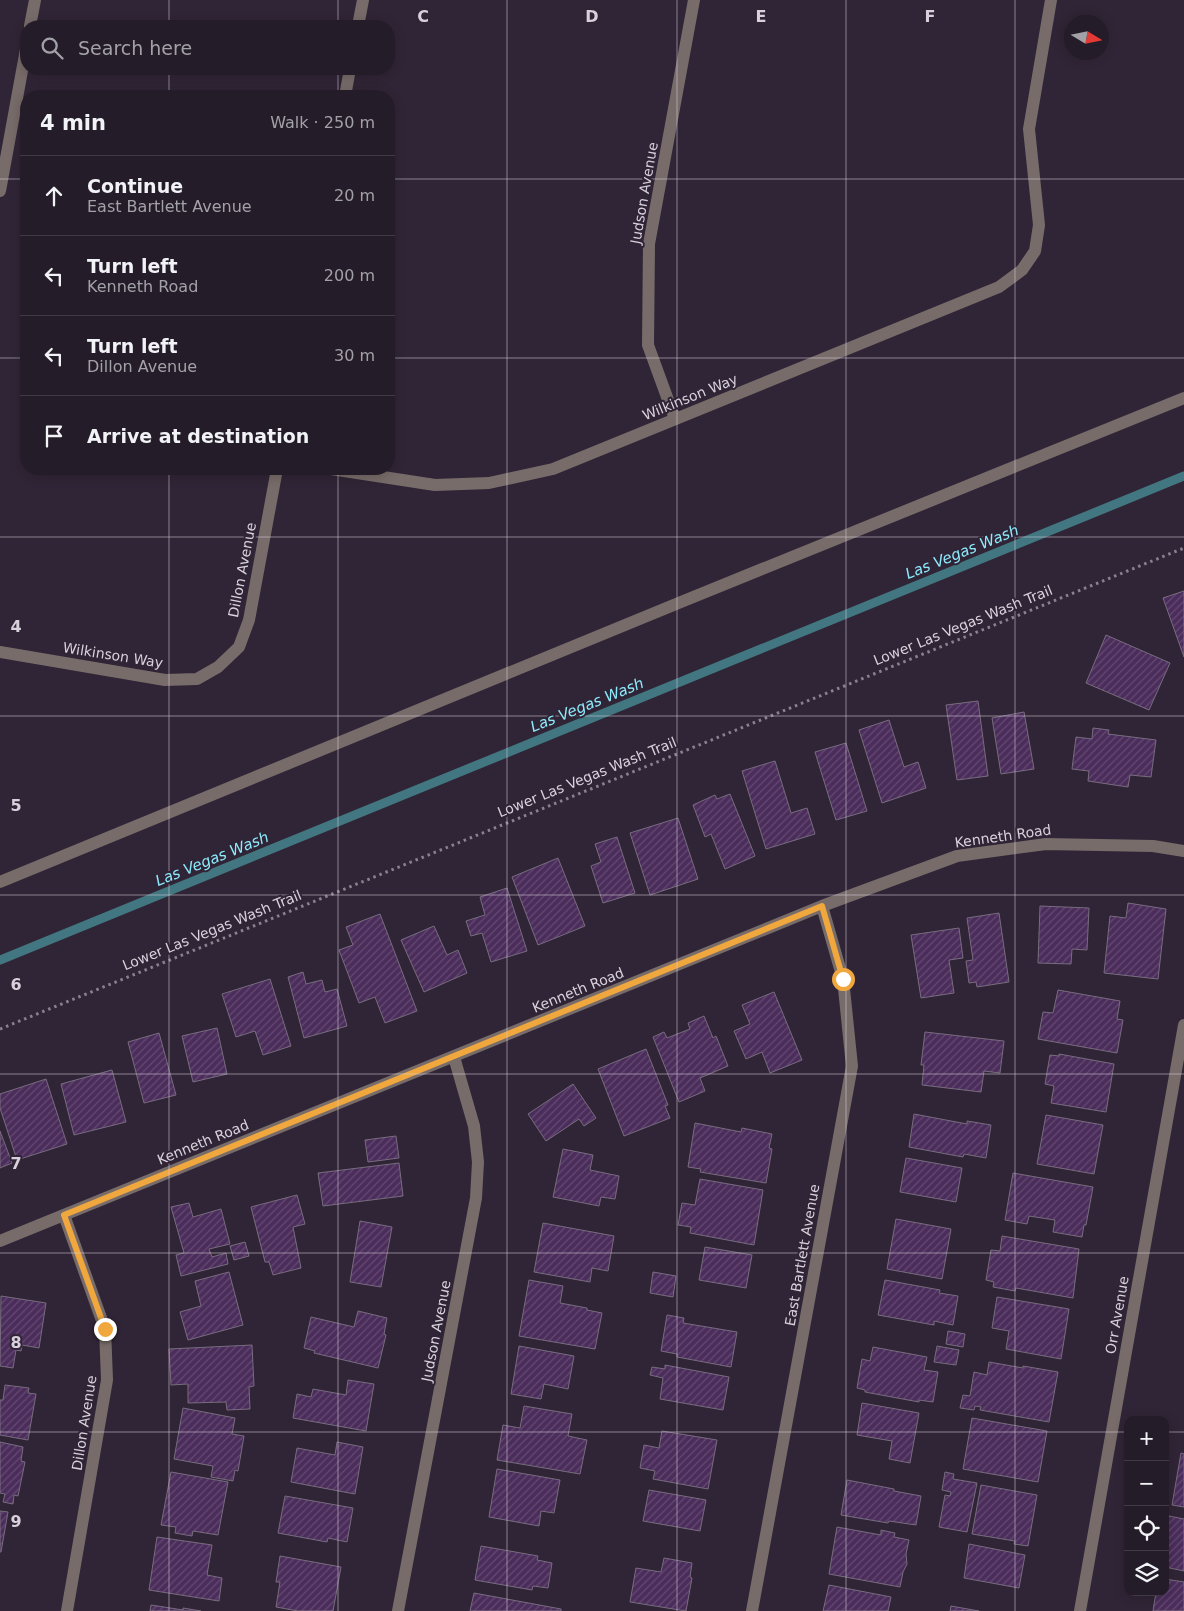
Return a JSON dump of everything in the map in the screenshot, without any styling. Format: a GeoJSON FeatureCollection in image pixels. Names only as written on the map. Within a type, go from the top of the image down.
{"type":"FeatureCollection","features":[{"type":"Feature","properties":{"kind":"street"},"geometry":{"type":"LineString","coordinates":[[31,20],[35,0]]}},
{"type":"Feature","properties":{"kind":"street"},"geometry":{"type":"LineString","coordinates":[[359,20],[363,0]]}},
{"type":"Feature","properties":{"kind":"street","name":"Judson Avenue"},"geometry":{"type":"LineString","coordinates":[[675,419],[648,345],[649,244],[694,0]]}},
{"type":"Feature","properties":{"kind":"street","name":"Wilkinson Way"},"geometry":{"type":"LineString","coordinates":[[370,475],[435,485],[488,483],[553,469],[1000,287],[1022,270],[1035,251],[1039,225],[1029,129],[1051,0]]}},
{"type":"Feature","properties":{"kind":"street"},"geometry":{"type":"LineString","coordinates":[[0,191],[21,75]]}},
{"type":"Feature","properties":{"kind":"street"},"geometry":{"type":"LineString","coordinates":[[346,90],[349,75]]}},
{"type":"Feature","properties":{"kind":"street"},"geometry":{"type":"LineString","coordinates":[[0,882],[690,598],[1184,398]]}},
{"type":"Feature","properties":{"kind":"street","name":"Dillon Avenue"},"geometry":{"type":"LineString","coordinates":[[218,668],[239,647],[249,620],[276,475]]}},
{"type":"Feature","properties":{"kind":"street","name":"Wilkinson Way"},"geometry":{"type":"LineString","coordinates":[[0,652],[165,680],[197,679],[218,668]]}},
{"type":"Feature","properties":{"kind":"street","name":"Kenneth Road"},"geometry":{"type":"LineString","coordinates":[[0,1241],[822,906],[956,856],[1046,844],[1153,846],[1184,851]]}},
{"type":"Feature","properties":{"kind":"street","name":"East Bartlett Avenue"},"geometry":{"type":"LineString","coordinates":[[752,1611],[852,1066],[843,979],[822,906]]}},
{"type":"Feature","properties":{"kind":"street","name":"Orr Avenue"},"geometry":{"type":"LineString","coordinates":[[1080,1611],[1184,1025]]}},
{"type":"Feature","properties":{"kind":"street","name":"Judson Avenue"},"geometry":{"type":"LineString","coordinates":[[398,1611],[476,1198],[478,1162],[474,1126],[454,1057]]}},
{"type":"Feature","properties":{"kind":"street","name":"Dillon Avenue"},"geometry":{"type":"LineString","coordinates":[[64,1215],[105,1329],[108,1380],[67,1611]]}},
{"type":"Feature","properties":{"kind":"path","name":"Lower Las Vegas Wash Trail"},"geometry":{"type":"LineString","coordinates":[[0,1029],[1184,548]]}},
{"type":"Feature","properties":{"kind":"building"},"geometry":{"type":"Polygon","coordinates":[[[1184,591],[1184,657],[1163,598],[1184,591]]]}},
{"type":"Feature","properties":{"kind":"building"},"geometry":{"type":"Polygon","coordinates":[[[1106,635],[1170,663],[1149,710],[1086,683],[1106,635]]]}},
{"type":"Feature","properties":{"kind":"building"},"geometry":{"type":"Polygon","coordinates":[[[978,701],[988,776],[957,780],[946,705],[978,701]]]}},
{"type":"Feature","properties":{"kind":"building"},"geometry":{"type":"Polygon","coordinates":[[[1024,712],[1034,769],[1001,774],[992,718],[1024,712]]]}},
{"type":"Feature","properties":{"kind":"building"},"geometry":{"type":"Polygon","coordinates":[[[889,720],[904,767],[918,762],[926,788],[882,803],[859,730],[889,720]]]}},
{"type":"Feature","properties":{"kind":"building"},"geometry":{"type":"Polygon","coordinates":[[[1093,728],[1109,730],[1108,734],[1156,740],[1151,777],[1130,775],[1128,787],[1088,781],[1089,771],[1072,769],[1076,737],[1092,739],[1093,728]]]}},
{"type":"Feature","properties":{"kind":"building"},"geometry":{"type":"Polygon","coordinates":[[[846,743],[867,811],[836,820],[815,752],[846,743]]]}},
{"type":"Feature","properties":{"kind":"building"},"geometry":{"type":"Polygon","coordinates":[[[775,761],[791,813],[807,808],[815,834],[766,849],[742,771],[775,761]]]}},
{"type":"Feature","properties":{"kind":"building"},"geometry":{"type":"Polygon","coordinates":[[[730,794],[755,856],[725,869],[711,834],[705,837],[693,805],[715,795],[717,799],[730,794]]]}},
{"type":"Feature","properties":{"kind":"building"},"geometry":{"type":"Polygon","coordinates":[[[678,818],[698,879],[650,895],[630,833],[678,818]]]}},
{"type":"Feature","properties":{"kind":"building"},"geometry":{"type":"Polygon","coordinates":[[[617,837],[635,893],[603,903],[591,866],[601,862],[595,844],[617,837]]]}},
{"type":"Feature","properties":{"kind":"building"},"geometry":{"type":"Polygon","coordinates":[[[558,858],[585,926],[538,945],[512,877],[558,858]]]}},
{"type":"Feature","properties":{"kind":"building"},"geometry":{"type":"Polygon","coordinates":[[[507,888],[527,951],[491,962],[482,933],[471,936],[466,921],[485,915],[480,897],[507,888]]]}},
{"type":"Feature","properties":{"kind":"building"},"geometry":{"type":"Polygon","coordinates":[[[1128,903],[1166,909],[1158,979],[1104,973],[1110,916],[1126,918],[1128,903]]]}},
{"type":"Feature","properties":{"kind":"building"},"geometry":{"type":"Polygon","coordinates":[[[1040,906],[1089,908],[1087,950],[1072,949],[1071,964],[1038,963],[1040,906]]]}},
{"type":"Feature","properties":{"kind":"building"},"geometry":{"type":"Polygon","coordinates":[[[999,913],[1009,982],[977,987],[976,982],[969,983],[966,961],[973,960],[967,918],[999,913]]]}},
{"type":"Feature","properties":{"kind":"building"},"geometry":{"type":"Polygon","coordinates":[[[380,914],[417,1011],[385,1023],[375,997],[359,1003],[339,950],[353,945],[346,927],[380,914]]]}},
{"type":"Feature","properties":{"kind":"building"},"geometry":{"type":"Polygon","coordinates":[[[434,926],[447,955],[458,950],[467,973],[424,992],[401,940],[434,926]]]}},
{"type":"Feature","properties":{"kind":"building"},"geometry":{"type":"Polygon","coordinates":[[[959,928],[963,958],[949,960],[954,993],[921,998],[911,935],[959,928]]]}},
{"type":"Feature","properties":{"kind":"building"},"geometry":{"type":"Polygon","coordinates":[[[303,972],[306,984],[322,980],[325,992],[337,989],[347,1026],[304,1038],[288,977],[303,972]]]}},
{"type":"Feature","properties":{"kind":"building"},"geometry":{"type":"Polygon","coordinates":[[[270,979],[291,1046],[263,1055],[255,1031],[236,1037],[222,994],[270,979]]]}},
{"type":"Feature","properties":{"kind":"building"},"geometry":{"type":"Polygon","coordinates":[[[1058,990],[1120,1001],[1117,1019],[1123,1020],[1117,1053],[1038,1039],[1043,1012],[1053,1013],[1058,990]]]}},
{"type":"Feature","properties":{"kind":"building"},"geometry":{"type":"Polygon","coordinates":[[[774,992],[802,1060],[770,1073],[762,1052],[746,1059],[734,1031],[750,1024],[742,1005],[774,992]]]}},
{"type":"Feature","properties":{"kind":"building"},"geometry":{"type":"Polygon","coordinates":[[[704,1016],[713,1038],[716,1036],[728,1066],[700,1078],[705,1091],[679,1102],[653,1037],[664,1032],[667,1038],[690,1029],[688,1023],[704,1016]]]}},
{"type":"Feature","properties":{"kind":"building"},"geometry":{"type":"Polygon","coordinates":[[[217,1028],[227,1074],[193,1082],[182,1036],[217,1028]]]}},
{"type":"Feature","properties":{"kind":"building"},"geometry":{"type":"Polygon","coordinates":[[[925,1032],[1004,1041],[1000,1073],[984,1071],[981,1092],[922,1085],[924,1065],[921,1065],[925,1032]]]}},
{"type":"Feature","properties":{"kind":"building"},"geometry":{"type":"Polygon","coordinates":[[[159,1033],[176,1095],[144,1103],[128,1042],[159,1033]]]}},
{"type":"Feature","properties":{"kind":"building"},"geometry":{"type":"Polygon","coordinates":[[[646,1049],[668,1105],[665,1106],[670,1118],[624,1136],[598,1069],[646,1049]]]}},
{"type":"Feature","properties":{"kind":"building"},"geometry":{"type":"Polygon","coordinates":[[[1059,1054],[1114,1064],[1106,1112],[1051,1103],[1054,1086],[1045,1084],[1050,1055],[1059,1056],[1059,1054]]]}},
{"type":"Feature","properties":{"kind":"building"},"geometry":{"type":"Polygon","coordinates":[[[112,1070],[126,1122],[74,1135],[61,1084],[112,1070]]]}},
{"type":"Feature","properties":{"kind":"building"},"geometry":{"type":"Polygon","coordinates":[[[46,1079],[67,1144],[17,1160],[0,1108],[0,1094],[46,1079]]]}},
{"type":"Feature","properties":{"kind":"building"},"geometry":{"type":"Polygon","coordinates":[[[573,1084],[596,1118],[584,1126],[579,1119],[546,1141],[528,1114],[573,1084]]]}},
{"type":"Feature","properties":{"kind":"building"},"geometry":{"type":"Polygon","coordinates":[[[914,1114],[967,1124],[967,1121],[991,1125],[986,1158],[964,1154],[963,1157],[909,1147],[914,1114]]]}},
{"type":"Feature","properties":{"kind":"building"},"geometry":{"type":"Polygon","coordinates":[[[1046,1115],[1103,1125],[1094,1174],[1037,1164],[1046,1115]]]}},
{"type":"Feature","properties":{"kind":"building"},"geometry":{"type":"Polygon","coordinates":[[[695,1123],[741,1132],[742,1128],[772,1134],[769,1148],[772,1149],[766,1183],[700,1172],[701,1169],[688,1167],[695,1123]]]}},
{"type":"Feature","properties":{"kind":"building"},"geometry":{"type":"Polygon","coordinates":[[[0,1131],[12,1163],[0,1168],[0,1131]]]}},
{"type":"Feature","properties":{"kind":"building"},"geometry":{"type":"Polygon","coordinates":[[[396,1136],[399,1158],[368,1162],[365,1140],[396,1136]]]}},
{"type":"Feature","properties":{"kind":"building"},"geometry":{"type":"Polygon","coordinates":[[[563,1149],[593,1155],[590,1170],[619,1176],[615,1199],[601,1197],[599,1206],[553,1197],[563,1149]]]}},
{"type":"Feature","properties":{"kind":"building"},"geometry":{"type":"Polygon","coordinates":[[[906,1158],[962,1168],[956,1202],[900,1192],[906,1158]]]}},
{"type":"Feature","properties":{"kind":"building"},"geometry":{"type":"Polygon","coordinates":[[[399,1163],[403,1196],[323,1206],[318,1173],[399,1163]]]}},
{"type":"Feature","properties":{"kind":"building"},"geometry":{"type":"Polygon","coordinates":[[[1013,1173],[1093,1187],[1082,1237],[1053,1232],[1055,1220],[1029,1216],[1027,1224],[1005,1220],[1013,1173]]]}},
{"type":"Feature","properties":{"kind":"building"},"geometry":{"type":"Polygon","coordinates":[[[700,1179],[763,1190],[754,1245],[690,1233],[691,1227],[678,1225],[682,1203],[695,1205],[700,1179]]]}},
{"type":"Feature","properties":{"kind":"building"},"geometry":{"type":"Polygon","coordinates":[[[297,1195],[305,1224],[293,1227],[301,1268],[273,1275],[269,1262],[265,1262],[251,1207],[297,1195]]]}},
{"type":"Feature","properties":{"kind":"building"},"geometry":{"type":"Polygon","coordinates":[[[189,1203],[193,1217],[221,1209],[230,1244],[209,1249],[212,1257],[226,1253],[228,1264],[181,1276],[176,1255],[184,1253],[171,1207],[189,1203]]]}},
{"type":"Feature","properties":{"kind":"building"},"geometry":{"type":"Polygon","coordinates":[[[896,1219],[951,1229],[942,1279],[887,1269],[896,1219]]]}},
{"type":"Feature","properties":{"kind":"building"},"geometry":{"type":"Polygon","coordinates":[[[360,1221],[392,1227],[381,1287],[350,1282],[360,1221]]]}},
{"type":"Feature","properties":{"kind":"building"},"geometry":{"type":"Polygon","coordinates":[[[543,1223],[614,1236],[608,1271],[592,1268],[590,1282],[534,1272],[543,1223]]]}},
{"type":"Feature","properties":{"kind":"building"},"geometry":{"type":"Polygon","coordinates":[[[1002,1236],[1079,1249],[1073,1298],[1016,1288],[1015,1291],[993,1287],[994,1282],[986,1280],[991,1250],[1000,1251],[1002,1236]]]}},
{"type":"Feature","properties":{"kind":"building"},"geometry":{"type":"Polygon","coordinates":[[[245,1242],[249,1256],[234,1260],[230,1246],[245,1242]]]}},
{"type":"Feature","properties":{"kind":"building"},"geometry":{"type":"Polygon","coordinates":[[[705,1247],[752,1255],[746,1288],[699,1280],[705,1247]]]}},
{"type":"Feature","properties":{"kind":"building"},"geometry":{"type":"Polygon","coordinates":[[[229,1272],[243,1325],[188,1340],[180,1312],[201,1306],[195,1281],[229,1272]]]}},
{"type":"Feature","properties":{"kind":"building"},"geometry":{"type":"Polygon","coordinates":[[[653,1272],[676,1276],[673,1297],[650,1293],[653,1272]]]}},
{"type":"Feature","properties":{"kind":"building"},"geometry":{"type":"Polygon","coordinates":[[[529,1280],[563,1286],[560,1303],[602,1313],[595,1349],[519,1336],[529,1280]]]}},
{"type":"Feature","properties":{"kind":"building"},"geometry":{"type":"Polygon","coordinates":[[[885,1280],[940,1290],[939,1293],[958,1296],[953,1325],[934,1321],[934,1325],[878,1315],[885,1280]]]}},
{"type":"Feature","properties":{"kind":"building"},"geometry":{"type":"Polygon","coordinates":[[[1,1296],[46,1303],[39,1348],[22,1345],[21,1351],[16,1350],[13,1368],[0,1366],[1,1296]]]}},
{"type":"Feature","properties":{"kind":"building"},"geometry":{"type":"Polygon","coordinates":[[[997,1297],[1069,1309],[1061,1359],[1006,1349],[1009,1331],[992,1328],[997,1297]]]}},
{"type":"Feature","properties":{"kind":"building"},"geometry":{"type":"Polygon","coordinates":[[[358,1311],[387,1318],[384,1334],[386,1335],[378,1368],[314,1353],[315,1351],[304,1348],[311,1317],[354,1327],[358,1311]]]}},
{"type":"Feature","properties":{"kind":"building"},"geometry":{"type":"Polygon","coordinates":[[[667,1315],[684,1318],[683,1323],[737,1332],[731,1367],[677,1357],[677,1354],[661,1351],[667,1315]]]}},
{"type":"Feature","properties":{"kind":"building"},"geometry":{"type":"Polygon","coordinates":[[[948,1331],[965,1334],[963,1347],[946,1344],[948,1331]]]}},
{"type":"Feature","properties":{"kind":"building"},"geometry":{"type":"Polygon","coordinates":[[[252,1345],[254,1386],[249,1387],[250,1409],[227,1410],[226,1402],[188,1403],[188,1384],[171,1385],[169,1349],[252,1345]]]}},
{"type":"Feature","properties":{"kind":"building"},"geometry":{"type":"Polygon","coordinates":[[[519,1346],[574,1356],[568,1389],[544,1384],[541,1399],[511,1394],[519,1346]]]}},
{"type":"Feature","properties":{"kind":"building"},"geometry":{"type":"Polygon","coordinates":[[[937,1346],[959,1350],[956,1365],[934,1362],[937,1346]]]}},
{"type":"Feature","properties":{"kind":"building"},"geometry":{"type":"Polygon","coordinates":[[[873,1347],[927,1357],[924,1370],[938,1372],[933,1402],[919,1400],[919,1402],[865,1392],[865,1390],[857,1388],[862,1359],[870,1361],[873,1347]]]}},
{"type":"Feature","properties":{"kind":"building"},"geometry":{"type":"Polygon","coordinates":[[[989,1362],[1058,1372],[1049,1422],[980,1410],[981,1407],[975,1406],[974,1410],[960,1408],[963,1395],[970,1396],[974,1372],[987,1375],[989,1362]]]}},
{"type":"Feature","properties":{"kind":"building"},"geometry":{"type":"Polygon","coordinates":[[[665,1365],[729,1377],[723,1410],[660,1399],[663,1378],[650,1375],[652,1367],[665,1369],[665,1365]]]}},
{"type":"Feature","properties":{"kind":"building"},"geometry":{"type":"Polygon","coordinates":[[[348,1380],[374,1384],[366,1431],[293,1418],[297,1394],[311,1397],[313,1389],[346,1395],[348,1380]]]}},
{"type":"Feature","properties":{"kind":"building"},"geometry":{"type":"Polygon","coordinates":[[[5,1385],[29,1388],[28,1393],[36,1394],[28,1440],[0,1435],[0,1400],[3,1400],[5,1385]]]}},
{"type":"Feature","properties":{"kind":"building"},"geometry":{"type":"Polygon","coordinates":[[[862,1403],[919,1413],[910,1463],[889,1459],[892,1441],[857,1435],[862,1403]]]}},
{"type":"Feature","properties":{"kind":"building"},"geometry":{"type":"Polygon","coordinates":[[[524,1406],[572,1414],[568,1436],[587,1440],[580,1474],[497,1460],[503,1425],[520,1428],[524,1406]]]}},
{"type":"Feature","properties":{"kind":"building"},"geometry":{"type":"Polygon","coordinates":[[[183,1408],[235,1418],[232,1434],[244,1436],[238,1471],[235,1470],[233,1481],[211,1477],[213,1466],[174,1459],[183,1408]]]}},
{"type":"Feature","properties":{"kind":"building"},"geometry":{"type":"Polygon","coordinates":[[[972,1418],[1047,1431],[1038,1482],[963,1469],[972,1418]]]}},
{"type":"Feature","properties":{"kind":"building"},"geometry":{"type":"Polygon","coordinates":[[[662,1431],[717,1440],[708,1489],[653,1479],[655,1471],[640,1468],[644,1445],[659,1448],[662,1431]]]}},
{"type":"Feature","properties":{"kind":"building"},"geometry":{"type":"Polygon","coordinates":[[[0,1442],[23,1447],[21,1461],[25,1462],[18,1496],[14,1495],[13,1504],[3,1502],[5,1494],[0,1493],[0,1442]]]}},
{"type":"Feature","properties":{"kind":"building"},"geometry":{"type":"Polygon","coordinates":[[[337,1442],[363,1447],[355,1494],[291,1482],[297,1448],[335,1455],[337,1442]]]}},
{"type":"Feature","properties":{"kind":"building"},"geometry":{"type":"Polygon","coordinates":[[[1181,1453],[1184,1454],[1184,1507],[1172,1505],[1181,1453]]]}},
{"type":"Feature","properties":{"kind":"building"},"geometry":{"type":"Polygon","coordinates":[[[497,1469],[560,1480],[554,1513],[541,1511],[539,1526],[489,1517],[497,1469]]]}},
{"type":"Feature","properties":{"kind":"building"},"geometry":{"type":"Polygon","coordinates":[[[171,1472],[228,1482],[218,1535],[193,1531],[192,1536],[175,1533],[176,1527],[161,1525],[171,1472]]]}},
{"type":"Feature","properties":{"kind":"building"},"geometry":{"type":"Polygon","coordinates":[[[945,1472],[954,1474],[953,1479],[977,1483],[967,1532],[939,1527],[945,1495],[950,1496],[951,1492],[942,1490],[945,1472]]]}},
{"type":"Feature","properties":{"kind":"building"},"geometry":{"type":"Polygon","coordinates":[[[847,1480],[921,1496],[916,1525],[889,1521],[888,1523],[841,1515],[847,1480]]]}},
{"type":"Feature","properties":{"kind":"building"},"geometry":{"type":"Polygon","coordinates":[[[981,1485],[1037,1495],[1028,1546],[1014,1544],[1015,1541],[972,1534],[981,1485]]]}},
{"type":"Feature","properties":{"kind":"building"},"geometry":{"type":"Polygon","coordinates":[[[649,1490],[706,1500],[700,1531],[643,1521],[649,1490]]]}},
{"type":"Feature","properties":{"kind":"building"},"geometry":{"type":"Polygon","coordinates":[[[285,1496],[353,1508],[347,1542],[328,1538],[327,1542],[278,1533],[285,1496]]]}},
{"type":"Feature","properties":{"kind":"building"},"geometry":{"type":"Polygon","coordinates":[[[0,1511],[8,1512],[1,1552],[0,1552],[0,1511]]]}},
{"type":"Feature","properties":{"kind":"building"},"geometry":{"type":"Polygon","coordinates":[[[1169,1516],[1184,1519],[1184,1571],[1169,1568],[1169,1516]]]}},
{"type":"Feature","properties":{"kind":"building"},"geometry":{"type":"Polygon","coordinates":[[[837,1527],[881,1535],[881,1530],[895,1533],[894,1537],[909,1540],[906,1554],[907,1564],[900,1587],[829,1574],[837,1527]]]}},
{"type":"Feature","properties":{"kind":"building"},"geometry":{"type":"Polygon","coordinates":[[[157,1537],[212,1545],[207,1575],[222,1578],[219,1601],[149,1590],[157,1537]]]}},
{"type":"Feature","properties":{"kind":"building"},"geometry":{"type":"Polygon","coordinates":[[[969,1544],[1025,1555],[1019,1588],[964,1578],[969,1544]]]}},
{"type":"Feature","properties":{"kind":"building"},"geometry":{"type":"Polygon","coordinates":[[[481,1546],[538,1556],[537,1560],[552,1563],[548,1588],[533,1586],[532,1590],[475,1580],[481,1546]]]}},
{"type":"Feature","properties":{"kind":"building"},"geometry":{"type":"Polygon","coordinates":[[[280,1556],[341,1567],[333,1611],[298,1611],[276,1607],[280,1582],[276,1582],[280,1556]]]}},
{"type":"Feature","properties":{"kind":"building"},"geometry":{"type":"Polygon","coordinates":[[[664,1558],[692,1563],[690,1577],[692,1578],[686,1611],[630,1602],[636,1568],[661,1572],[664,1558]]]}},
{"type":"Feature","properties":{"kind":"building"},"geometry":{"type":"Polygon","coordinates":[[[1169,1580],[1184,1582],[1184,1611],[1153,1611],[1155,1596],[1169,1596],[1169,1580]]]}},
{"type":"Feature","properties":{"kind":"building"},"geometry":{"type":"Polygon","coordinates":[[[829,1585],[891,1597],[888,1611],[823,1611],[829,1585]]]}},
{"type":"Feature","properties":{"kind":"building"},"geometry":{"type":"Polygon","coordinates":[[[474,1593],[561,1609],[561,1611],[470,1611],[474,1593]]]}},
{"type":"Feature","properties":{"kind":"building"},"geometry":{"type":"Polygon","coordinates":[[[151,1605],[183,1610],[183,1608],[201,1611],[150,1611],[151,1605]]]}},
{"type":"Feature","properties":{"kind":"building"},"geometry":{"type":"Polygon","coordinates":[[[951,1606],[979,1611],[950,1611],[951,1606]]]}},
{"type":"Feature","properties":{"kind":"waterway","name":"Las Vegas Wash"},"geometry":{"type":"LineString","coordinates":[[0,960],[1184,476]]}},
{"type":"Feature","properties":{"kind":"route"},"geometry":{"type":"LineString","coordinates":[[105,1329],[64,1215],[822,906],[843,979]]}}]}
